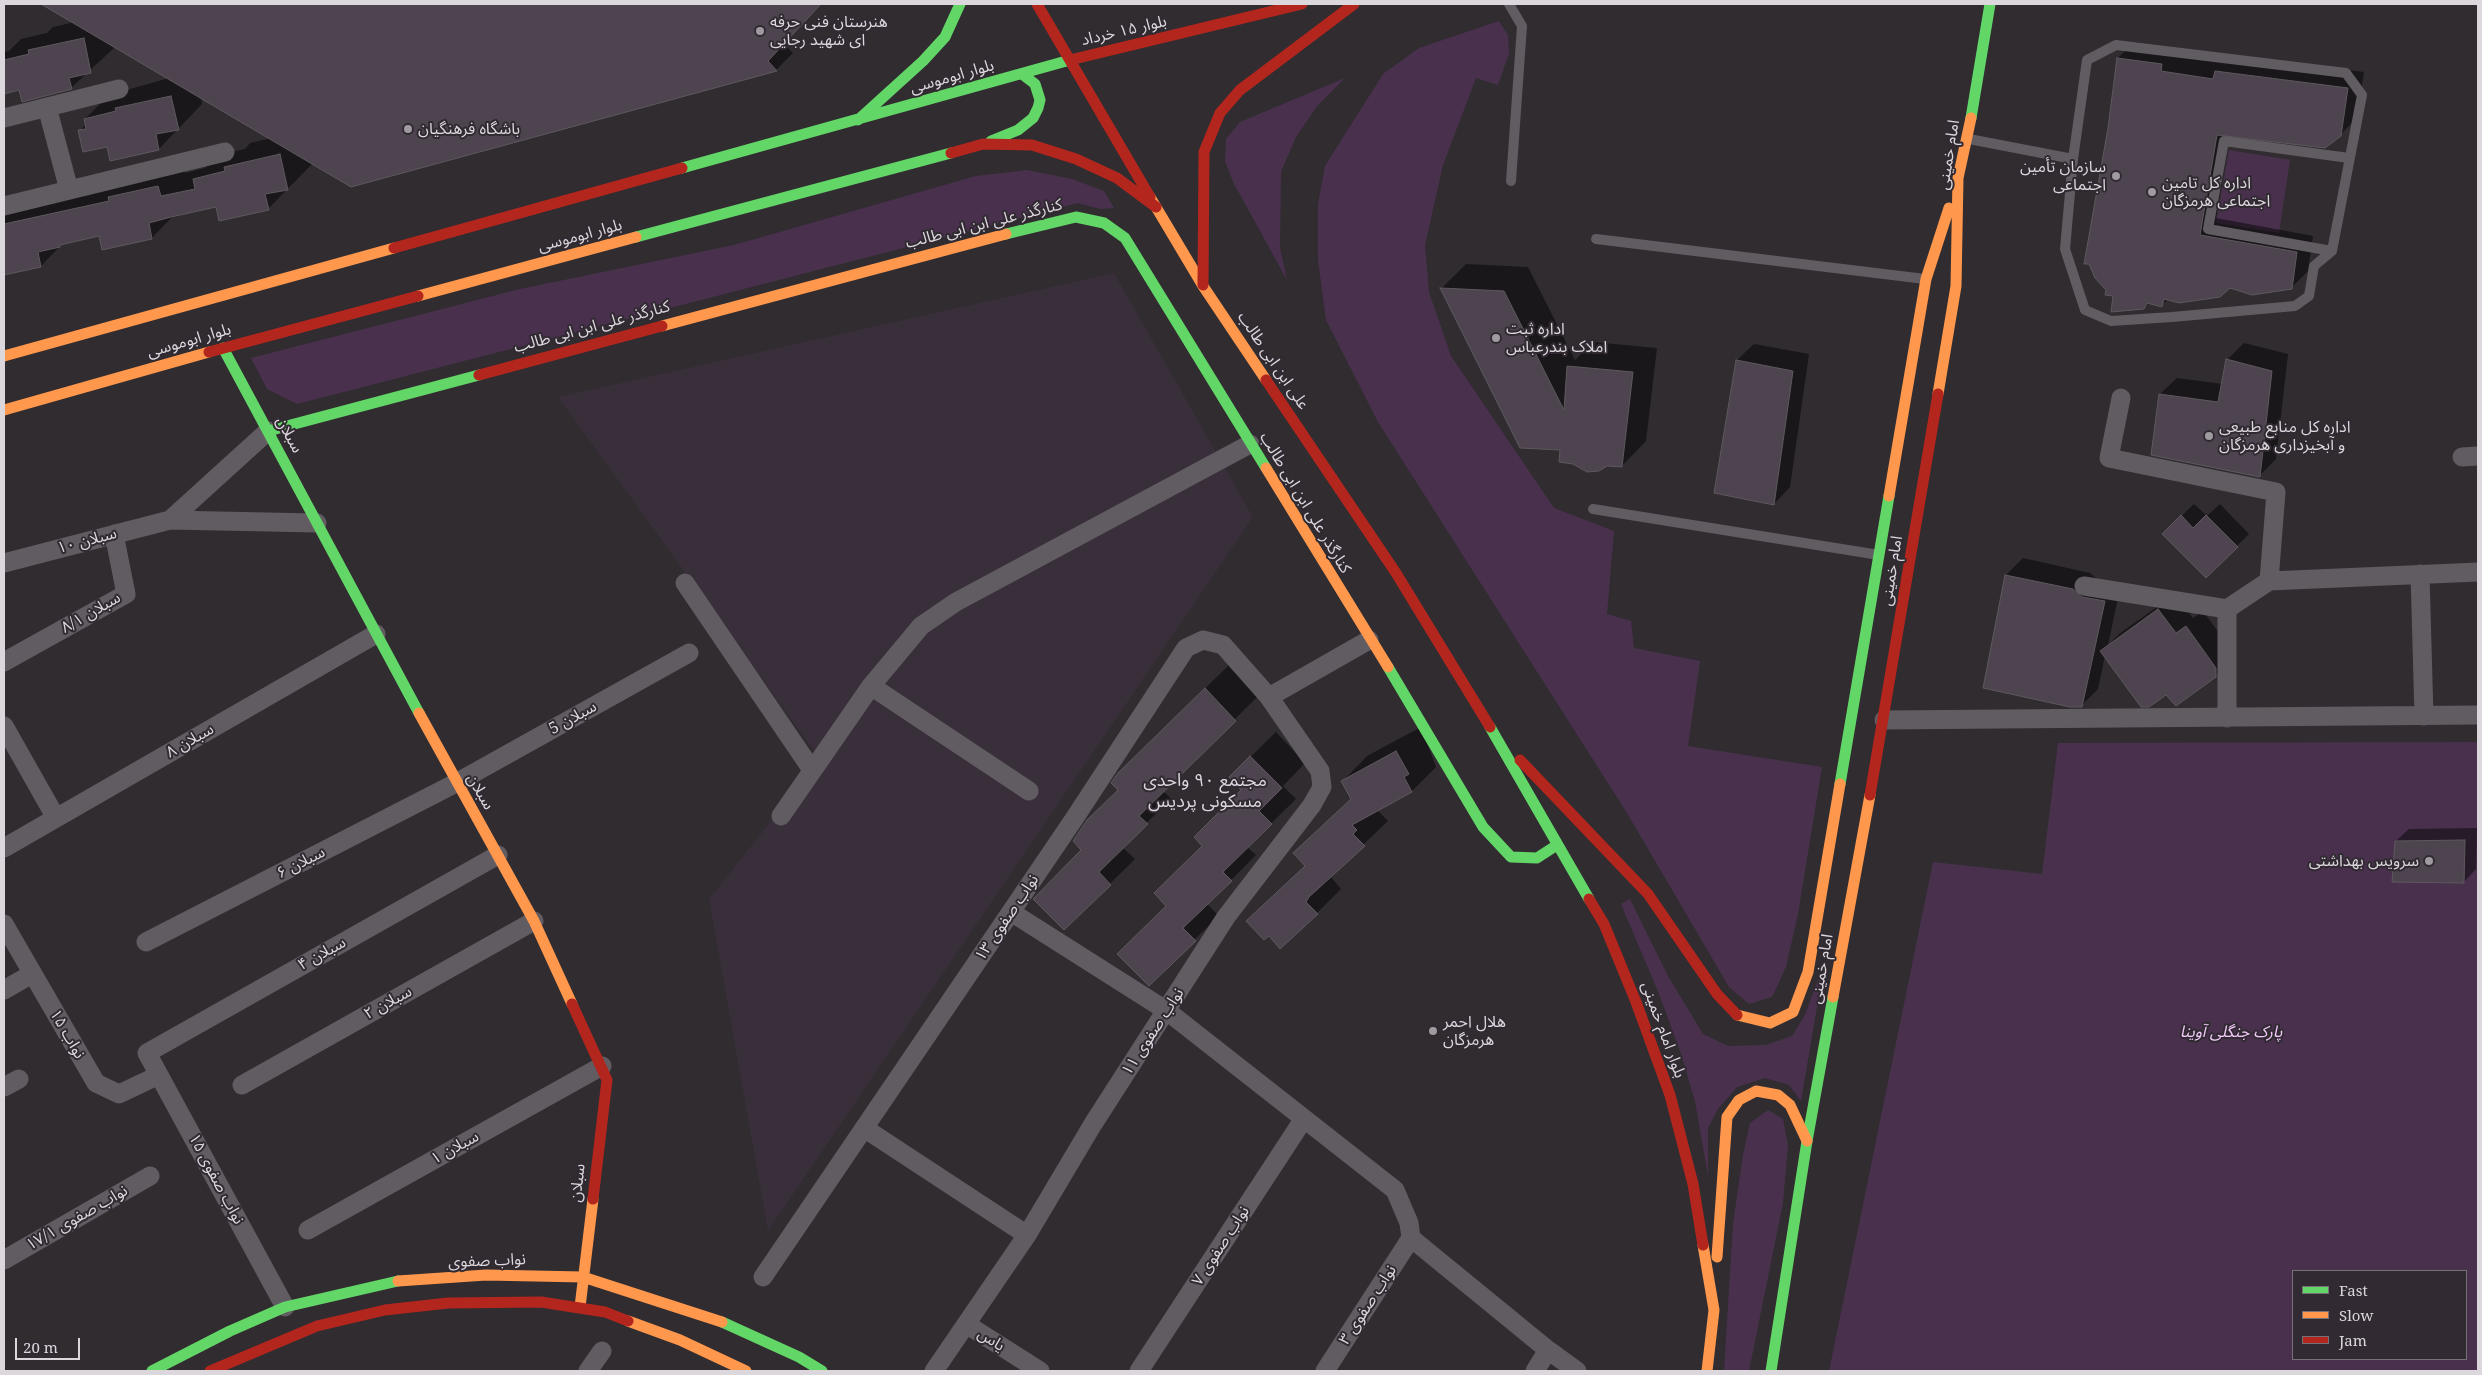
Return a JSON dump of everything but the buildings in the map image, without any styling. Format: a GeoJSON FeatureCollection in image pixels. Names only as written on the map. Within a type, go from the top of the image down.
{"type":"FeatureCollection","features":[{"type":"Feature","properties":{"kind":"main road"},"geometry":{"type":"LineString","coordinates":[[858,120],[923,61],[945,37],[960,4]]}},
{"type":"Feature","properties":{"kind":"main road","name":"علی ابن ابی طالب"},"geometry":{"type":"LineString","coordinates":[[1037,4],[1203,286],[1396,573],[1492,730]]}},
{"type":"Feature","properties":{"kind":"main road","name":"بلوار ۱۵ خرداد"},"geometry":{"type":"LineString","coordinates":[[1070,60],[1302,4]]}},
{"type":"Feature","properties":{"kind":"main road"},"geometry":{"type":"LineString","coordinates":[[1203,286],[1204,152],[1220,113],[1240,90],[1354,4]]}},
{"type":"Feature","properties":{"kind":"main road","name":"امام خمینی"},"geometry":{"type":"LineString","coordinates":[[1807,1141],[1884,720],[1956,286],[1958,178],[1968,139],[1990,4]]}},
{"type":"Feature","properties":{"kind":"main road","name":"بلوار ابوموسی"},"geometry":{"type":"LineString","coordinates":[[4,356],[1070,60]]}},
{"type":"Feature","properties":{"kind":"main road"},"geometry":{"type":"LineString","coordinates":[[983,144],[1018,130],[1033,118],[1040,100],[1035,84],[1022,74]]}},
{"type":"Feature","properties":{"kind":"main road","name":"بلوار ابوموسی"},"geometry":{"type":"LineString","coordinates":[[4,410],[223,348],[983,144],[1032,145],[1076,159],[1116,178],[1156,206]]}},
{"type":"Feature","properties":{"kind":"main road"},"geometry":{"type":"LineString","coordinates":[[1492,730],[1648,894],[1717,994],[1738,1016],[1770,1023],[1792,1012],[1808,972],[1926,279],[1958,178]]}},
{"type":"Feature","properties":{"kind":"main road","name":"کنارگذر علی ابن ابی طالب"},"geometry":{"type":"LineString","coordinates":[[268,430],[1076,217],[1104,223],[1125,238],[1369,640],[1426,729],[1483,827],[1511,857],[1537,858],[1557,845]]}},
{"type":"Feature","properties":{"kind":"main road","name":"سبلان"},"geometry":{"type":"LineString","coordinates":[[223,348],[456,783],[534,921],[602,1066],[607,1080],[580,1307]]}},
{"type":"Feature","properties":{"kind":"main road","name":"بلوار امام خمینی"},"geometry":{"type":"LineString","coordinates":[[1492,730],[1557,845],[1589,894],[1604,924],[1636,1002],[1670,1095],[1693,1184],[1714,1310],[1707,1371]]}},
{"type":"Feature","properties":{"kind":"main road"},"geometry":{"type":"LineString","coordinates":[[1714,1310],[1723,1145],[1727,1117],[1740,1100],[1756,1091],[1778,1095],[1790,1106],[1807,1141],[1771,1371]]}},
{"type":"Feature","properties":{"kind":"main road","name":"نواب صفوی"},"geometry":{"type":"LineString","coordinates":[[152,1371],[230,1331],[285,1307],[403,1280],[486,1275],[583,1277],[733,1325],[822,1371]]}},
{"type":"Feature","properties":{"kind":"main road"},"geometry":{"type":"LineString","coordinates":[[210,1371],[317,1326],[385,1310],[448,1303],[541,1302],[605,1312],[680,1340],[746,1371]]}},
{"type":"Feature","properties":{"kind":"main road"},"geometry":{"type":"LineString","coordinates":[[170,1362],[179,1363],[185,1370]]}},
{"type":"Feature","properties":{"kind":"street"},"geometry":{"type":"LineString","coordinates":[[4,118],[119,89]]}},
{"type":"Feature","properties":{"kind":"street"},"geometry":{"type":"LineString","coordinates":[[47,107],[70,190]]}},
{"type":"Feature","properties":{"kind":"street"},"geometry":{"type":"LineString","coordinates":[[4,206],[225,152]]}},
{"type":"Feature","properties":{"kind":"street"},"geometry":{"type":"LineString","coordinates":[[2121,398],[2109,458],[2276,492],[2269,581]]}},
{"type":"Feature","properties":{"kind":"street","name":"سبلان ۱۰"},"geometry":{"type":"LineString","coordinates":[[170,520],[268,430]]}},
{"type":"Feature","properties":{"kind":"street"},"geometry":{"type":"LineString","coordinates":[[780,816],[871,686],[922,626],[956,602],[1250,444]]}},
{"type":"Feature","properties":{"kind":"street","name":"سبلان ۱۰"},"geometry":{"type":"LineString","coordinates":[[4,563],[170,520],[317,523]]}},
{"type":"Feature","properties":{"kind":"street","name":"سبلان ۸/۱"},"geometry":{"type":"LineString","coordinates":[[4,662],[126,594],[114,534]]}},
{"type":"Feature","properties":{"kind":"street"},"geometry":{"type":"LineString","coordinates":[[2084,586],[2227,609],[2269,581],[2478,572]]}},
{"type":"Feature","properties":{"kind":"street"},"geometry":{"type":"LineString","coordinates":[[2420,574],[2424,716]]}},
{"type":"Feature","properties":{"kind":"street"},"geometry":{"type":"LineString","coordinates":[[685,583],[812,770]]}},
{"type":"Feature","properties":{"kind":"street"},"geometry":{"type":"LineString","coordinates":[[2227,609],[2227,718]]}},
{"type":"Feature","properties":{"kind":"street","name":"سبلان ۸"},"geometry":{"type":"LineString","coordinates":[[4,848],[376,634]]}},
{"type":"Feature","properties":{"kind":"street","name":"نواب صفوی ۱۳"},"geometry":{"type":"LineString","coordinates":[[763,1277],[1011,912],[1186,648],[1203,640],[1223,645],[1269,697]]}},
{"type":"Feature","properties":{"kind":"street"},"geometry":{"type":"LineString","coordinates":[[1269,697],[1369,640]]}},
{"type":"Feature","properties":{"kind":"street","name":"سبلان 5"},"geometry":{"type":"LineString","coordinates":[[456,783],[689,653]]}},
{"type":"Feature","properties":{"kind":"street"},"geometry":{"type":"LineString","coordinates":[[871,686],[1029,791]]}},
{"type":"Feature","properties":{"kind":"street","name":"نواب صفوی ۱۱"},"geometry":{"type":"LineString","coordinates":[[934,1371],[1027,1235],[1093,1124],[1226,917],[1312,805],[1322,787],[1320,771],[1269,697]]}},
{"type":"Feature","properties":{"kind":"street"},"geometry":{"type":"LineString","coordinates":[[1884,720],[2478,715]]}},
{"type":"Feature","properties":{"kind":"street"},"geometry":{"type":"LineString","coordinates":[[4,726],[56,818]]}},
{"type":"Feature","properties":{"kind":"street","name":"سبلان ۶"},"geometry":{"type":"LineString","coordinates":[[146,942],[456,783]]}},
{"type":"Feature","properties":{"kind":"street","name":"سبلان ۴"},"geometry":{"type":"LineString","coordinates":[[147,1052],[498,855]]}},
{"type":"Feature","properties":{"kind":"street"},"geometry":{"type":"LineString","coordinates":[[1011,912],[1167,1011],[1303,1120],[1395,1190],[1409,1223],[1411,1238],[1548,1350],[1577,1371]]}},
{"type":"Feature","properties":{"kind":"street","name":"سبلان ۲"},"geometry":{"type":"LineString","coordinates":[[242,1085],[534,921]]}},
{"type":"Feature","properties":{"kind":"street","name":"نواب ۱۵"},"geometry":{"type":"LineString","coordinates":[[4,924],[96,1083],[119,1094],[159,1075]]}},
{"type":"Feature","properties":{"kind":"street"},"geometry":{"type":"LineString","coordinates":[[4,990],[32,974]]}},
{"type":"Feature","properties":{"kind":"street","name":"نواب صفوی ۱۵"},"geometry":{"type":"LineString","coordinates":[[147,1052],[285,1307]]}},
{"type":"Feature","properties":{"kind":"street","name":"سبلان ۱"},"geometry":{"type":"LineString","coordinates":[[308,1230],[602,1066]]}},
{"type":"Feature","properties":{"kind":"street","name":"نواب صفوی ۷"},"geometry":{"type":"LineString","coordinates":[[1139,1371],[1303,1120]]}},
{"type":"Feature","properties":{"kind":"street"},"geometry":{"type":"LineString","coordinates":[[864,1128],[1027,1235]]}},
{"type":"Feature","properties":{"kind":"street","name":"نواب صفوی ۱۷/۱"},"geometry":{"type":"LineString","coordinates":[[4,1260],[150,1176]]}},
{"type":"Feature","properties":{"kind":"street","name":"نواب صفوی ۳"},"geometry":{"type":"LineString","coordinates":[[1325,1371],[1411,1238]]}},
{"type":"Feature","properties":{"kind":"street","name":"یاس"},"geometry":{"type":"LineString","coordinates":[[966,1324],[1040,1371]]}},
{"type":"Feature","properties":{"kind":"street"},"geometry":{"type":"LineString","coordinates":[[588,1371],[602,1350]]}},
{"type":"Feature","properties":{"kind":"street"},"geometry":{"type":"LineString","coordinates":[[1535,1371],[1548,1350]]}},
{"type":"Feature","properties":{"kind":"lane"},"geometry":{"type":"LineString","coordinates":[[1509,4],[1522,26],[1511,181]]}},
{"type":"Feature","properties":{"kind":"lane"},"geometry":{"type":"LineString","coordinates":[[2116,45],[2346,73],[2362,95],[2349,158],[2332,251],[2314,266],[2309,296],[2295,306],[2111,321],[2085,310],[2066,249],[2073,160],[2087,60],[2116,45]]}},
{"type":"Feature","properties":{"kind":"lane"},"geometry":{"type":"LineString","coordinates":[[1968,139],[2073,160]]}},
{"type":"Feature","properties":{"kind":"lane"},"geometry":{"type":"LineString","coordinates":[[2332,251],[2208,229],[2220,159],[2224,141],[2349,158]]}},
{"type":"Feature","properties":{"kind":"lane"},"geometry":{"type":"LineString","coordinates":[[1596,239],[1926,279]]}},
{"type":"Feature","properties":{"kind":"lane"},"geometry":{"type":"LineString","coordinates":[[1593,510],[1880,555]]}},
{"type":"Feature","properties":{"kind":"shaded area"},"geometry":{"type":"Polygon","coordinates":[[[1114,273],[1253,517],[768,1231],[709,899],[820,759],[558,397],[1114,273]]]}},
{"type":"Feature","properties":{"kind":"green space"},"geometry":{"type":"Polygon","coordinates":[[[1499,21],[1508,35],[1509,53],[1498,85],[1476,78],[1443,165],[1425,245],[1429,292],[1451,356],[1554,508],[1614,531],[1607,614],[1631,621],[1634,648],[1700,661],[1688,746],[1822,767],[1798,914],[1786,967],[1772,997],[1749,1004],[1729,987],[1627,813],[1378,422],[1326,320],[1318,260],[1318,204],[1325,166],[1383,74],[1419,48],[1499,21]]]}},
{"type":"Feature","properties":{"kind":"green space"},"geometry":{"type":"Polygon","coordinates":[[[1345,78],[1317,106],[1296,137],[1281,172],[1280,248],[1287,280],[1233,182],[1225,161],[1226,139],[1240,122],[1345,78]]]}},
{"type":"Feature","properties":{"kind":"green space"},"geometry":{"type":"Polygon","coordinates":[[[2229,150],[2290,160],[2279,233],[2216,223],[2229,150]]]}},
{"type":"Feature","properties":{"kind":"green space"},"geometry":{"type":"Polygon","coordinates":[[[1027,170],[1072,179],[1104,191],[1114,208],[1100,209],[1078,203],[297,404],[267,389],[251,358],[520,289],[734,245],[976,176],[1027,170]]]}},
{"type":"Feature","properties":{"kind":"green space","name":"پارک جنگلی آوینا"},"geometry":{"type":"Polygon","coordinates":[[[2478,742],[2478,1371],[1829,1371],[1933,862],[2042,874],[2058,743],[2478,742]]]}},
{"type":"Feature","properties":{"kind":"green space"},"geometry":{"type":"Polygon","coordinates":[[[1630,899],[1668,976],[1703,1034],[1728,1046],[1766,1045],[1792,1036],[1805,1015],[1825,960],[1801,1101],[1789,1085],[1765,1078],[1737,1087],[1718,1109],[1708,1128],[1708,1176],[1695,1101],[1681,1054],[1659,994],[1621,904],[1630,899]]]}},
{"type":"Feature","properties":{"kind":"green space"},"geometry":{"type":"Polygon","coordinates":[[[1768,1110],[1783,1119],[1788,1145],[1783,1203],[1749,1371],[1724,1371],[1733,1224],[1743,1155],[1750,1123],[1768,1110]]]}},
{"type":"Feature","properties":{"kind":"traffic: fast"},"geometry":{"type":"LineString","coordinates":[[858,120],[923,61],[945,37],[960,4]]}},
{"type":"Feature","properties":{"kind":"traffic: fast"},"geometry":{"type":"LineString","coordinates":[[1971,118],[1990,4]]}},
{"type":"Feature","properties":{"kind":"traffic: fast"},"geometry":{"type":"LineString","coordinates":[[682,168],[1070,60]]}},
{"type":"Feature","properties":{"kind":"traffic: fast"},"geometry":{"type":"LineString","coordinates":[[991,141],[1018,130],[1033,118],[1038,108],[1040,100],[1035,84],[1022,74]]}},
{"type":"Feature","properties":{"kind":"traffic: fast"},"geometry":{"type":"LineString","coordinates":[[636,237],[951,153]]}},
{"type":"Feature","properties":{"kind":"traffic: fast"},"geometry":{"type":"LineString","coordinates":[[1006,234],[1076,217],[1104,223],[1125,238],[1266,468]]}},
{"type":"Feature","properties":{"kind":"traffic: fast"},"geometry":{"type":"LineString","coordinates":[[223,348],[419,713]]}},
{"type":"Feature","properties":{"kind":"traffic: fast"},"geometry":{"type":"LineString","coordinates":[[268,431],[479,375]]}},
{"type":"Feature","properties":{"kind":"traffic: fast"},"geometry":{"type":"LineString","coordinates":[[1840,784],[1889,496]]}},
{"type":"Feature","properties":{"kind":"traffic: fast"},"geometry":{"type":"LineString","coordinates":[[1388,667],[1483,827],[1511,857],[1537,858],[1557,845]]}},
{"type":"Feature","properties":{"kind":"traffic: fast"},"geometry":{"type":"LineString","coordinates":[[1490,727],[1589,899]]}},
{"type":"Feature","properties":{"kind":"traffic: fast"},"geometry":{"type":"LineString","coordinates":[[1771,1371],[1807,1141],[1833,997]]}},
{"type":"Feature","properties":{"kind":"traffic: fast"},"geometry":{"type":"LineString","coordinates":[[152,1371],[230,1331],[285,1307],[398,1281]]}},
{"type":"Feature","properties":{"kind":"traffic: fast"},"geometry":{"type":"LineString","coordinates":[[722,1322],[799,1357],[822,1371]]}},
{"type":"Feature","properties":{"kind":"traffic: slow"},"geometry":{"type":"LineString","coordinates":[[1938,394],[1956,286],[1958,178],[1971,118]]}},
{"type":"Feature","properties":{"kind":"traffic: slow"},"geometry":{"type":"LineString","coordinates":[[1150,197],[1203,286],[1266,380]]}},
{"type":"Feature","properties":{"kind":"traffic: slow"},"geometry":{"type":"LineString","coordinates":[[1889,496],[1926,279],[1949,208]]}},
{"type":"Feature","properties":{"kind":"traffic: slow"},"geometry":{"type":"LineString","coordinates":[[662,326],[1006,234]]}},
{"type":"Feature","properties":{"kind":"traffic: slow"},"geometry":{"type":"LineString","coordinates":[[418,296],[636,237]]}},
{"type":"Feature","properties":{"kind":"traffic: slow"},"geometry":{"type":"LineString","coordinates":[[4,356],[394,248]]}},
{"type":"Feature","properties":{"kind":"traffic: slow"},"geometry":{"type":"LineString","coordinates":[[4,410],[209,352]]}},
{"type":"Feature","properties":{"kind":"traffic: slow"},"geometry":{"type":"LineString","coordinates":[[1266,468],[1388,667]]}},
{"type":"Feature","properties":{"kind":"traffic: slow"},"geometry":{"type":"LineString","coordinates":[[419,713],[534,921],[572,1004]]}},
{"type":"Feature","properties":{"kind":"traffic: slow"},"geometry":{"type":"LineString","coordinates":[[1737,1015],[1770,1023],[1793,1012],[1808,972],[1840,784]]}},
{"type":"Feature","properties":{"kind":"traffic: slow"},"geometry":{"type":"LineString","coordinates":[[1833,997],[1870,795]]}},
{"type":"Feature","properties":{"kind":"traffic: slow"},"geometry":{"type":"LineString","coordinates":[[1717,1257],[1727,1117],[1739,1100],[1756,1091],[1778,1095],[1790,1105],[1807,1141]]}},
{"type":"Feature","properties":{"kind":"traffic: slow"},"geometry":{"type":"LineString","coordinates":[[580,1307],[593,1199]]}},
{"type":"Feature","properties":{"kind":"traffic: slow"},"geometry":{"type":"LineString","coordinates":[[1703,1245],[1714,1310],[1707,1371]]}},
{"type":"Feature","properties":{"kind":"traffic: slow"},"geometry":{"type":"LineString","coordinates":[[398,1281],[486,1275],[583,1277],[722,1322]]}},
{"type":"Feature","properties":{"kind":"traffic: slow"},"geometry":{"type":"LineString","coordinates":[[628,1321],[680,1340],[746,1371]]}},
{"type":"Feature","properties":{"kind":"traffic: jam"},"geometry":{"type":"LineString","coordinates":[[1037,4],[1150,197]]}},
{"type":"Feature","properties":{"kind":"traffic: jam"},"geometry":{"type":"LineString","coordinates":[[1070,60],[1302,4]]}},
{"type":"Feature","properties":{"kind":"traffic: jam"},"geometry":{"type":"LineString","coordinates":[[1203,285],[1204,152],[1220,113],[1240,90],[1354,4]]}},
{"type":"Feature","properties":{"kind":"traffic: jam"},"geometry":{"type":"LineString","coordinates":[[951,153],[983,144],[1032,145],[1076,159],[1117,178],[1156,207]]}},
{"type":"Feature","properties":{"kind":"traffic: jam"},"geometry":{"type":"LineString","coordinates":[[394,248],[682,168]]}},
{"type":"Feature","properties":{"kind":"traffic: jam"},"geometry":{"type":"LineString","coordinates":[[209,352],[418,296]]}},
{"type":"Feature","properties":{"kind":"traffic: jam"},"geometry":{"type":"LineString","coordinates":[[479,375],[662,326]]}},
{"type":"Feature","properties":{"kind":"traffic: jam"},"geometry":{"type":"LineString","coordinates":[[1266,380],[1396,573],[1490,727]]}},
{"type":"Feature","properties":{"kind":"traffic: jam"},"geometry":{"type":"LineString","coordinates":[[1870,795],[1938,394]]}},
{"type":"Feature","properties":{"kind":"traffic: jam"},"geometry":{"type":"LineString","coordinates":[[1520,760],[1648,894],[1717,994],[1737,1015]]}},
{"type":"Feature","properties":{"kind":"traffic: jam"},"geometry":{"type":"LineString","coordinates":[[1589,899],[1604,924],[1636,1002],[1670,1095],[1693,1184],[1703,1245]]}},
{"type":"Feature","properties":{"kind":"traffic: jam"},"geometry":{"type":"LineString","coordinates":[[572,1004],[607,1080],[593,1199]]}},
{"type":"Feature","properties":{"kind":"traffic: jam"},"geometry":{"type":"LineString","coordinates":[[210,1371],[317,1326],[385,1310],[448,1303],[541,1302],[605,1312],[628,1321]]}},
{"type":"Feature","properties":{"kind":"place","name":"هنرستان فنی حرفه ای شهید رجایی"},"geometry":{"type":"Point","coordinates":[760,31]}},
{"type":"Feature","properties":{"kind":"place","name":"باشگاه فرهنگیان"},"geometry":{"type":"Point","coordinates":[408,129]}},
{"type":"Feature","properties":{"kind":"place","name":"سازمان تأمین اجتماعی"},"geometry":{"type":"Point","coordinates":[2116,176]}},
{"type":"Feature","properties":{"kind":"place","name":"اداره کل تامین اجتماعی هرمزگان"},"geometry":{"type":"Point","coordinates":[2152,192]}},
{"type":"Feature","properties":{"kind":"place","name":"اداره ثبت املاک بندرعباس"},"geometry":{"type":"Point","coordinates":[1496,338]}},
{"type":"Feature","properties":{"kind":"place","name":"اداره کل منابع طبیعی و آبخیزداری هرمزگان"},"geometry":{"type":"Point","coordinates":[2209,436]}},
{"type":"Feature","properties":{"kind":"place","name":"سرویس بهداشتی"},"geometry":{"type":"Point","coordinates":[2429,861]}},
{"type":"Feature","properties":{"kind":"place","name":"هلال احمر هرمزگان"},"geometry":{"type":"Point","coordinates":[1433,1031]}},
{"type":"Feature","properties":{"kind":"district","name":"مجتمع ٩٠ واحدی مسکونی پردیس"},"geometry":{"type":"Point","coordinates":[1205,791]}}]}
